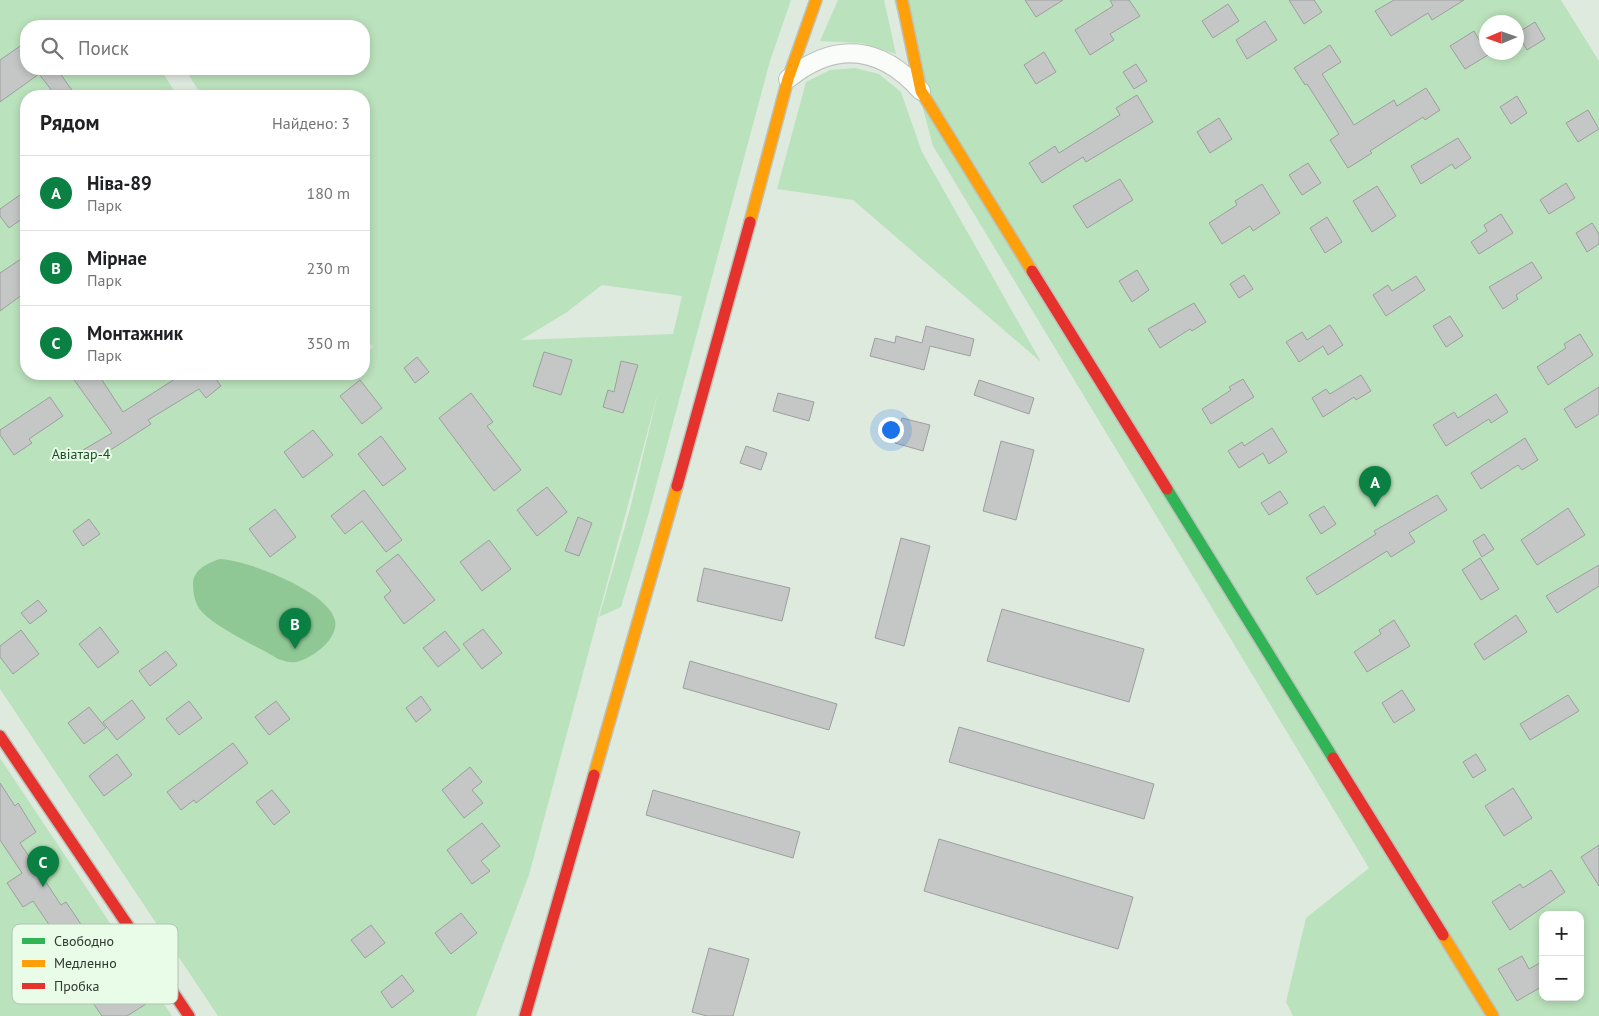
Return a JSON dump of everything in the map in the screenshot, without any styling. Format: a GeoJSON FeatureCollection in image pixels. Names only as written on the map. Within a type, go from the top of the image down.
{"type":"FeatureCollection","features":[{"type":"Feature","properties":{"kind":"street"},"geometry":{"type":"LineString","coordinates":[[525,1016],[720,337],[788,79],[816,0]]}},
{"type":"Feature","properties":{"kind":"street"},"geometry":{"type":"LineString","coordinates":[[902,0],[922,91]]}},
{"type":"Feature","properties":{"kind":"street"},"geometry":{"type":"LineString","coordinates":[[788,79],[802,68],[827,55],[862,53],[879,58],[896,68],[910,78],[922,91],[1493,1016]]}},
{"type":"Feature","properties":{"kind":"street"},"geometry":{"type":"LineString","coordinates":[[0,736],[127,924]]}},
{"type":"Feature","properties":{"kind":"street"},"geometry":{"type":"LineString","coordinates":[[178,1000],[189,1016]]}},
{"type":"Feature","properties":{"kind":"green space","name":"Авіатар-4"},"geometry":{"type":"Polygon","coordinates":[[[0,0],[791,0],[770,61],[648,516],[621,607],[599,617],[630,509],[659,389],[529,875],[476,1016],[218,1016],[178,956],[178,924],[157,924],[0,689],[0,0]],[[602,285],[567,312],[521,340],[673,334],[682,296],[602,285]]]}},
{"type":"Feature","properties":{"kind":"green space"},"geometry":{"type":"Polygon","coordinates":[[[838,0],[884,0],[896,54],[861,43],[820,41],[838,0]]]}},
{"type":"Feature","properties":{"kind":"green space"},"geometry":{"type":"Polygon","coordinates":[[[894,0],[1561,0],[1599,61],[1599,1016],[1293,1016],[1286,1002],[1306,918],[1369,868],[933,146],[894,0]]]}},
{"type":"Feature","properties":{"kind":"green space"},"geometry":{"type":"Polygon","coordinates":[[[855,68],[879,74],[901,92],[922,152],[1041,362],[853,200],[777,189],[806,82],[830,70],[855,68]]]}},
{"type":"Feature","properties":{"kind":"green space"},"geometry":{"type":"Polygon","coordinates":[[[0,758],[111,924],[12,924],[12,1004],[164,1004],[172,1016],[0,1016],[0,758]]]}},
{"type":"Feature","properties":{"kind":"shaded area"},"geometry":{"type":"Polygon","coordinates":[[[220,559],[266,571],[303,588],[318,598],[329,609],[335,620],[335,627],[330,640],[319,651],[306,659],[289,662],[278,659],[209,618],[202,612],[196,602],[193,583],[199,570],[220,559]]]}},
{"type":"Feature","properties":{"kind":"building"},"geometry":{"type":"Polygon","coordinates":[[[1025,0],[1063,0],[1036,17],[1025,0]]]}},
{"type":"Feature","properties":{"kind":"building"},"geometry":{"type":"Polygon","coordinates":[[[1110,0],[1129,0],[1140,16],[1110,34],[1114,40],[1090,55],[1075,30],[1113,6],[1110,0]]]}},
{"type":"Feature","properties":{"kind":"building"},"geometry":{"type":"Polygon","coordinates":[[[1289,0],[1314,0],[1322,12],[1304,24],[1289,0]]]}},
{"type":"Feature","properties":{"kind":"building"},"geometry":{"type":"Polygon","coordinates":[[[1394,0],[1464,0],[1432,20],[1428,13],[1391,36],[1375,11],[1394,0]]]}},
{"type":"Feature","properties":{"kind":"building"},"geometry":{"type":"Polygon","coordinates":[[[1228,4],[1239,21],[1213,38],[1202,21],[1228,4]]]}},
{"type":"Feature","properties":{"kind":"building"},"geometry":{"type":"Polygon","coordinates":[[[1265,21],[1277,40],[1247,59],[1236,40],[1265,21]]]}},
{"type":"Feature","properties":{"kind":"building"},"geometry":{"type":"Polygon","coordinates":[[[1535,22],[1545,39],[1527,50],[1524,45],[1524,29],[1535,22]]]}},
{"type":"Feature","properties":{"kind":"building"},"geometry":{"type":"Polygon","coordinates":[[[1474,31],[1479,40],[1480,60],[1465,69],[1450,46],[1474,31]]]}},
{"type":"Feature","properties":{"kind":"building"},"geometry":{"type":"Polygon","coordinates":[[[1330,45],[1341,62],[1322,74],[1354,125],[1394,100],[1397,106],[1426,88],[1440,110],[1425,120],[1423,117],[1370,151],[1372,153],[1348,168],[1330,140],[1339,134],[1307,84],[1305,85],[1294,68],[1330,45]]]}},
{"type":"Feature","properties":{"kind":"building"},"geometry":{"type":"Polygon","coordinates":[[[20,46],[20,75],[38,75],[0,102],[0,60],[20,46]]]}},
{"type":"Feature","properties":{"kind":"building"},"geometry":{"type":"Polygon","coordinates":[[[1044,52],[1056,72],[1036,84],[1024,65],[1044,52]]]}},
{"type":"Feature","properties":{"kind":"building"},"geometry":{"type":"Polygon","coordinates":[[[1136,64],[1147,81],[1134,89],[1123,72],[1136,64]]]}},
{"type":"Feature","properties":{"kind":"building"},"geometry":{"type":"Polygon","coordinates":[[[40,75],[61,75],[72,90],[51,90],[40,75]]]}},
{"type":"Feature","properties":{"kind":"building"},"geometry":{"type":"Polygon","coordinates":[[[1137,95],[1153,122],[1086,162],[1083,157],[1042,183],[1029,163],[1055,146],[1059,153],[1120,115],[1116,108],[1137,95]]]}},
{"type":"Feature","properties":{"kind":"building"},"geometry":{"type":"Polygon","coordinates":[[[1517,96],[1527,113],[1511,124],[1500,107],[1517,96]]]}},
{"type":"Feature","properties":{"kind":"building"},"geometry":{"type":"Polygon","coordinates":[[[1588,110],[1599,129],[1578,142],[1566,123],[1588,110]]]}},
{"type":"Feature","properties":{"kind":"building"},"geometry":{"type":"Polygon","coordinates":[[[1219,118],[1232,139],[1210,153],[1197,132],[1219,118]]]}},
{"type":"Feature","properties":{"kind":"building"},"geometry":{"type":"Polygon","coordinates":[[[1458,138],[1471,158],[1455,169],[1452,164],[1421,184],[1411,166],[1458,138]]]}},
{"type":"Feature","properties":{"kind":"building"},"geometry":{"type":"Polygon","coordinates":[[[1308,163],[1321,183],[1302,195],[1289,175],[1308,163]]]}},
{"type":"Feature","properties":{"kind":"building"},"geometry":{"type":"Polygon","coordinates":[[[1120,179],[1133,200],[1087,228],[1073,206],[1120,179]]]}},
{"type":"Feature","properties":{"kind":"building"},"geometry":{"type":"Polygon","coordinates":[[[1566,183],[1575,198],[1549,214],[1540,200],[1566,183]]]}},
{"type":"Feature","properties":{"kind":"building"},"geometry":{"type":"Polygon","coordinates":[[[1262,184],[1280,213],[1253,231],[1250,226],[1222,244],[1209,223],[1237,205],[1235,201],[1262,184]]]}},
{"type":"Feature","properties":{"kind":"building"},"geometry":{"type":"Polygon","coordinates":[[[1377,186],[1396,216],[1372,232],[1353,201],[1377,186]]]}},
{"type":"Feature","properties":{"kind":"building"},"geometry":{"type":"Polygon","coordinates":[[[20,195],[20,220],[9,228],[0,216],[0,209],[20,195]]]}},
{"type":"Feature","properties":{"kind":"building"},"geometry":{"type":"Polygon","coordinates":[[[1501,214],[1513,233],[1479,254],[1471,242],[1487,231],[1484,225],[1501,214]]]}},
{"type":"Feature","properties":{"kind":"building"},"geometry":{"type":"Polygon","coordinates":[[[1327,217],[1342,242],[1325,253],[1310,228],[1327,217]]]}},
{"type":"Feature","properties":{"kind":"building"},"geometry":{"type":"Polygon","coordinates":[[[1592,223],[1599,234],[1599,244],[1587,252],[1576,233],[1592,223]]]}},
{"type":"Feature","properties":{"kind":"building"},"geometry":{"type":"Polygon","coordinates":[[[20,260],[20,296],[0,311],[0,273],[20,260]]]}},
{"type":"Feature","properties":{"kind":"building"},"geometry":{"type":"Polygon","coordinates":[[[1532,262],[1542,278],[1516,295],[1518,299],[1503,309],[1489,287],[1532,262]]]}},
{"type":"Feature","properties":{"kind":"building"},"geometry":{"type":"Polygon","coordinates":[[[1137,270],[1149,290],[1132,302],[1119,281],[1137,270]]]}},
{"type":"Feature","properties":{"kind":"building"},"geometry":{"type":"Polygon","coordinates":[[[1244,275],[1253,289],[1239,298],[1230,284],[1244,275]]]}},
{"type":"Feature","properties":{"kind":"building"},"geometry":{"type":"Polygon","coordinates":[[[1416,276],[1425,290],[1386,316],[1373,295],[1388,285],[1392,291],[1416,276]]]}},
{"type":"Feature","properties":{"kind":"building"},"geometry":{"type":"Polygon","coordinates":[[[1194,303],[1206,322],[1192,331],[1190,329],[1160,348],[1148,329],[1194,303]]]}},
{"type":"Feature","properties":{"kind":"building"},"geometry":{"type":"Polygon","coordinates":[[[1450,316],[1463,336],[1446,347],[1433,326],[1450,316]]]}},
{"type":"Feature","properties":{"kind":"building"},"geometry":{"type":"Polygon","coordinates":[[[1330,325],[1343,345],[1328,355],[1323,346],[1299,362],[1286,342],[1302,332],[1307,340],[1330,325]]]}},
{"type":"Feature","properties":{"kind":"building"},"geometry":{"type":"Polygon","coordinates":[[[926,326],[974,339],[970,356],[930,346],[924,370],[870,356],[875,338],[895,343],[896,336],[922,343],[926,326]]]}},
{"type":"Feature","properties":{"kind":"building"},"geometry":{"type":"Polygon","coordinates":[[[1580,334],[1593,355],[1548,385],[1537,367],[1566,348],[1564,344],[1580,334]]]}},
{"type":"Feature","properties":{"kind":"building"},"geometry":{"type":"Polygon","coordinates":[[[544,352],[572,360],[561,395],[533,386],[544,352]]]}},
{"type":"Feature","properties":{"kind":"building"},"geometry":{"type":"Polygon","coordinates":[[[417,357],[429,372],[415,383],[404,368],[417,357]]]}},
{"type":"Feature","properties":{"kind":"building"},"geometry":{"type":"Polygon","coordinates":[[[621,361],[638,365],[623,413],[603,407],[608,390],[614,392],[621,361]]]}},
{"type":"Feature","properties":{"kind":"building"},"geometry":{"type":"Polygon","coordinates":[[[1361,375],[1371,391],[1356,400],[1354,397],[1323,417],[1312,398],[1326,389],[1330,394],[1361,375]]]}},
{"type":"Feature","properties":{"kind":"building"},"geometry":{"type":"Polygon","coordinates":[[[1243,379],[1254,397],[1211,424],[1202,409],[1231,390],[1229,387],[1243,379]]]}},
{"type":"Feature","properties":{"kind":"building"},"geometry":{"type":"Polygon","coordinates":[[[74,380],[102,380],[123,412],[174,380],[216,380],[221,386],[206,398],[199,389],[148,420],[151,424],[90,463],[83,450],[112,433],[74,380]]]}},
{"type":"Feature","properties":{"kind":"building"},"geometry":{"type":"Polygon","coordinates":[[[360,380],[382,408],[362,424],[340,396],[360,380]]]}},
{"type":"Feature","properties":{"kind":"building"},"geometry":{"type":"Polygon","coordinates":[[[979,380],[1034,398],[1029,414],[974,395],[979,380]]]}},
{"type":"Feature","properties":{"kind":"building"},"geometry":{"type":"Polygon","coordinates":[[[1599,387],[1599,414],[1576,428],[1564,409],[1599,387]]]}},
{"type":"Feature","properties":{"kind":"building"},"geometry":{"type":"Polygon","coordinates":[[[471,393],[493,422],[487,426],[521,470],[494,491],[439,418],[471,393]]]}},
{"type":"Feature","properties":{"kind":"building"},"geometry":{"type":"Polygon","coordinates":[[[778,393],[814,402],[809,421],[773,411],[778,393]]]}},
{"type":"Feature","properties":{"kind":"building"},"geometry":{"type":"Polygon","coordinates":[[[1496,394],[1508,412],[1491,423],[1489,419],[1446,446],[1433,425],[1454,412],[1458,418],[1496,394]]]}},
{"type":"Feature","properties":{"kind":"building"},"geometry":{"type":"Polygon","coordinates":[[[50,397],[63,416],[29,439],[32,443],[14,455],[0,435],[0,430],[50,397]]]}},
{"type":"Feature","properties":{"kind":"building"},"geometry":{"type":"Polygon","coordinates":[[[902,418],[930,425],[923,451],[895,443],[902,418]]]}},
{"type":"Feature","properties":{"kind":"building"},"geometry":{"type":"Polygon","coordinates":[[[1272,428],[1287,452],[1269,464],[1263,453],[1239,468],[1228,451],[1242,442],[1244,446],[1272,428]]]}},
{"type":"Feature","properties":{"kind":"building"},"geometry":{"type":"Polygon","coordinates":[[[313,430],[333,455],[303,478],[284,452],[313,430]]]}},
{"type":"Feature","properties":{"kind":"building"},"geometry":{"type":"Polygon","coordinates":[[[381,436],[406,469],[383,486],[358,454],[381,436]]]}},
{"type":"Feature","properties":{"kind":"building"},"geometry":{"type":"Polygon","coordinates":[[[1525,438],[1538,460],[1522,470],[1518,465],[1481,489],[1471,473],[1525,438]]]}},
{"type":"Feature","properties":{"kind":"building"},"geometry":{"type":"Polygon","coordinates":[[[1001,441],[1034,450],[1016,520],[983,511],[1001,441]]]}},
{"type":"Feature","properties":{"kind":"building"},"geometry":{"type":"Polygon","coordinates":[[[746,446],[767,453],[761,470],[740,463],[746,446]]]}},
{"type":"Feature","properties":{"kind":"building"},"geometry":{"type":"Polygon","coordinates":[[[547,487],[567,512],[537,536],[517,510],[547,487]]]}},
{"type":"Feature","properties":{"kind":"building"},"geometry":{"type":"Polygon","coordinates":[[[364,490],[402,540],[386,552],[362,521],[345,534],[331,516],[364,490]]]}},
{"type":"Feature","properties":{"kind":"building"},"geometry":{"type":"Polygon","coordinates":[[[1280,491],[1288,503],[1269,515],[1261,503],[1280,491]]]}},
{"type":"Feature","properties":{"kind":"building"},"geometry":{"type":"Polygon","coordinates":[[[1437,495],[1447,510],[1409,533],[1415,542],[1391,557],[1387,551],[1317,595],[1306,578],[1376,534],[1374,531],[1437,495]]]}},
{"type":"Feature","properties":{"kind":"building"},"geometry":{"type":"Polygon","coordinates":[[[1324,506],[1336,524],[1321,534],[1309,515],[1324,506]]]}},
{"type":"Feature","properties":{"kind":"building"},"geometry":{"type":"Polygon","coordinates":[[[1568,508],[1585,535],[1537,565],[1521,540],[1568,508]]]}},
{"type":"Feature","properties":{"kind":"building"},"geometry":{"type":"Polygon","coordinates":[[[275,509],[296,537],[270,557],[249,529],[275,509]]]}},
{"type":"Feature","properties":{"kind":"building"},"geometry":{"type":"Polygon","coordinates":[[[578,517],[592,523],[579,556],[565,551],[578,517]]]}},
{"type":"Feature","properties":{"kind":"building"},"geometry":{"type":"Polygon","coordinates":[[[89,519],[100,534],[83,546],[73,531],[89,519]]]}},
{"type":"Feature","properties":{"kind":"building"},"geometry":{"type":"Polygon","coordinates":[[[1484,534],[1494,549],[1482,557],[1473,541],[1484,534]]]}},
{"type":"Feature","properties":{"kind":"building"},"geometry":{"type":"Polygon","coordinates":[[[901,538],[930,546],[904,646],[875,638],[901,538]]]}},
{"type":"Feature","properties":{"kind":"building"},"geometry":{"type":"Polygon","coordinates":[[[489,540],[511,569],[482,591],[460,562],[489,540]]]}},
{"type":"Feature","properties":{"kind":"building"},"geometry":{"type":"Polygon","coordinates":[[[398,554],[435,600],[404,624],[384,597],[391,591],[376,571],[398,554]]]}},
{"type":"Feature","properties":{"kind":"building"},"geometry":{"type":"Polygon","coordinates":[[[1480,558],[1499,589],[1481,600],[1462,570],[1480,558]]]}},
{"type":"Feature","properties":{"kind":"building"},"geometry":{"type":"Polygon","coordinates":[[[1599,565],[1599,586],[1557,613],[1546,596],[1599,565]]]}},
{"type":"Feature","properties":{"kind":"building"},"geometry":{"type":"Polygon","coordinates":[[[704,568],[790,588],[782,621],[697,601],[704,568]]]}},
{"type":"Feature","properties":{"kind":"building"},"geometry":{"type":"Polygon","coordinates":[[[38,600],[47,611],[30,624],[21,613],[38,600]]]}},
{"type":"Feature","properties":{"kind":"building"},"geometry":{"type":"Polygon","coordinates":[[[1002,609],[1144,649],[1129,702],[987,661],[1002,609]]]}},
{"type":"Feature","properties":{"kind":"building"},"geometry":{"type":"Polygon","coordinates":[[[1516,615],[1527,632],[1484,660],[1474,644],[1516,615]]]}},
{"type":"Feature","properties":{"kind":"building"},"geometry":{"type":"Polygon","coordinates":[[[1394,620],[1410,646],[1367,672],[1354,652],[1381,634],[1379,630],[1394,620]]]}},
{"type":"Feature","properties":{"kind":"building"},"geometry":{"type":"Polygon","coordinates":[[[100,627],[119,652],[98,668],[79,644],[100,627]]]}},
{"type":"Feature","properties":{"kind":"building"},"geometry":{"type":"Polygon","coordinates":[[[483,629],[502,653],[482,669],[463,644],[483,629]]]}},
{"type":"Feature","properties":{"kind":"building"},"geometry":{"type":"Polygon","coordinates":[[[21,630],[39,654],[13,674],[0,657],[0,646],[21,630]]]}},
{"type":"Feature","properties":{"kind":"building"},"geometry":{"type":"Polygon","coordinates":[[[445,631],[460,650],[438,667],[423,648],[445,631]]]}},
{"type":"Feature","properties":{"kind":"building"},"geometry":{"type":"Polygon","coordinates":[[[166,651],[177,665],[150,686],[139,671],[166,651]]]}},
{"type":"Feature","properties":{"kind":"building"},"geometry":{"type":"Polygon","coordinates":[[[690,661],[837,704],[829,730],[683,688],[690,661]]]}},
{"type":"Feature","properties":{"kind":"building"},"geometry":{"type":"Polygon","coordinates":[[[1402,690],[1415,710],[1394,723],[1382,703],[1402,690]]]}},
{"type":"Feature","properties":{"kind":"building"},"geometry":{"type":"Polygon","coordinates":[[[1568,695],[1579,711],[1530,740],[1520,724],[1568,695]]]}},
{"type":"Feature","properties":{"kind":"building"},"geometry":{"type":"Polygon","coordinates":[[[421,696],[431,710],[416,722],[406,708],[421,696]]]}},
{"type":"Feature","properties":{"kind":"building"},"geometry":{"type":"Polygon","coordinates":[[[132,700],[145,718],[117,740],[103,722],[132,700]]]}},
{"type":"Feature","properties":{"kind":"building"},"geometry":{"type":"Polygon","coordinates":[[[189,701],[202,718],[179,735],[166,719],[189,701]]]}},
{"type":"Feature","properties":{"kind":"building"},"geometry":{"type":"Polygon","coordinates":[[[276,701],[290,719],[269,735],[255,717],[276,701]]]}},
{"type":"Feature","properties":{"kind":"building"},"geometry":{"type":"Polygon","coordinates":[[[89,707],[106,728],[84,744],[68,723],[89,707]]]}},
{"type":"Feature","properties":{"kind":"building"},"geometry":{"type":"Polygon","coordinates":[[[959,727],[1154,784],[1144,819],[949,762],[959,727]]]}},
{"type":"Feature","properties":{"kind":"building"},"geometry":{"type":"Polygon","coordinates":[[[233,743],[248,763],[196,803],[194,800],[181,810],[167,792],[233,743]]]}},
{"type":"Feature","properties":{"kind":"building"},"geometry":{"type":"Polygon","coordinates":[[[117,754],[132,775],[104,796],[89,776],[117,754]]]}},
{"type":"Feature","properties":{"kind":"building"},"geometry":{"type":"Polygon","coordinates":[[[1476,754],[1486,770],[1473,778],[1463,762],[1476,754]]]}},
{"type":"Feature","properties":{"kind":"building"},"geometry":{"type":"Polygon","coordinates":[[[470,767],[482,782],[472,790],[483,803],[464,818],[442,790],[470,767]]]}},
{"type":"Feature","properties":{"kind":"building"},"geometry":{"type":"Polygon","coordinates":[[[0,783],[15,806],[18,803],[36,832],[20,843],[61,905],[66,902],[81,924],[49,924],[33,901],[23,907],[7,883],[22,873],[0,840],[0,783]]]}},
{"type":"Feature","properties":{"kind":"building"},"geometry":{"type":"Polygon","coordinates":[[[1513,788],[1532,818],[1504,836],[1485,806],[1513,788]]]}},
{"type":"Feature","properties":{"kind":"building"},"geometry":{"type":"Polygon","coordinates":[[[272,790],[290,812],[274,825],[256,802],[272,790]]]}},
{"type":"Feature","properties":{"kind":"building"},"geometry":{"type":"Polygon","coordinates":[[[653,790],[800,832],[793,858],[646,815],[653,790]]]}},
{"type":"Feature","properties":{"kind":"building"},"geometry":{"type":"Polygon","coordinates":[[[482,823],[500,846],[481,861],[490,871],[472,884],[447,850],[482,823]]]}},
{"type":"Feature","properties":{"kind":"building"},"geometry":{"type":"Polygon","coordinates":[[[939,839],[1133,897],[1118,949],[924,891],[939,839]]]}},
{"type":"Feature","properties":{"kind":"building"},"geometry":{"type":"Polygon","coordinates":[[[1599,845],[1599,886],[1581,857],[1599,845]]]}},
{"type":"Feature","properties":{"kind":"building"},"geometry":{"type":"Polygon","coordinates":[[[1551,870],[1565,892],[1510,930],[1492,902],[1520,884],[1523,888],[1551,870]]]}},
{"type":"Feature","properties":{"kind":"building"},"geometry":{"type":"Polygon","coordinates":[[[461,913],[477,933],[451,954],[435,933],[461,913]]]}},
{"type":"Feature","properties":{"kind":"building"},"geometry":{"type":"Polygon","coordinates":[[[371,925],[385,943],[365,958],[351,940],[371,925]]]}},
{"type":"Feature","properties":{"kind":"building"},"geometry":{"type":"Polygon","coordinates":[[[709,948],[749,959],[733,1016],[707,1016],[692,1012],[709,948]]]}},
{"type":"Feature","properties":{"kind":"building"},"geometry":{"type":"Polygon","coordinates":[[[1522,956],[1529,969],[1539,963],[1539,988],[1517,1001],[1498,969],[1522,956]]]}},
{"type":"Feature","properties":{"kind":"building"},"geometry":{"type":"Polygon","coordinates":[[[402,975],[414,991],[392,1008],[381,992],[402,975]]]}},
{"type":"Feature","properties":{"kind":"building"},"geometry":{"type":"Polygon","coordinates":[[[94,1004],[146,1004],[127,1016],[102,1016],[94,1004]]]}},
{"type":"Feature","properties":{"kind":"traffic: fast"},"geometry":{"type":"LineString","coordinates":[[1167,489],[1333,758]]}},
{"type":"Feature","properties":{"kind":"traffic: slow"},"geometry":{"type":"LineString","coordinates":[[750,222],[788,79],[816,0]]}},
{"type":"Feature","properties":{"kind":"traffic: slow"},"geometry":{"type":"LineString","coordinates":[[902,0],[921,91],[1032,271]]}},
{"type":"Feature","properties":{"kind":"traffic: slow"},"geometry":{"type":"LineString","coordinates":[[594,775],[677,486]]}},
{"type":"Feature","properties":{"kind":"traffic: slow"},"geometry":{"type":"LineString","coordinates":[[1443,935],[1493,1016]]}},
{"type":"Feature","properties":{"kind":"traffic: jam"},"geometry":{"type":"LineString","coordinates":[[677,486],[750,222]]}},
{"type":"Feature","properties":{"kind":"traffic: jam"},"geometry":{"type":"LineString","coordinates":[[1032,271],[1167,489]]}},
{"type":"Feature","properties":{"kind":"traffic: jam"},"geometry":{"type":"LineString","coordinates":[[0,736],[127,924]]}},
{"type":"Feature","properties":{"kind":"traffic: jam"},"geometry":{"type":"LineString","coordinates":[[1333,758],[1443,935]]}},
{"type":"Feature","properties":{"kind":"traffic: jam"},"geometry":{"type":"LineString","coordinates":[[525,1016],[594,775]]}},
{"type":"Feature","properties":{"kind":"traffic: jam"},"geometry":{"type":"LineString","coordinates":[[178,1000],[189,1016]]}},
{"type":"Feature","properties":{"kind":"place","name":"Ніва-89"},"geometry":{"type":"Point","coordinates":[1375,507]}},
{"type":"Feature","properties":{"kind":"place","name":"Мірнае"},"geometry":{"type":"Point","coordinates":[295,649]}},
{"type":"Feature","properties":{"kind":"place","name":"Монтажник"},"geometry":{"type":"Point","coordinates":[43,887]}}]}
